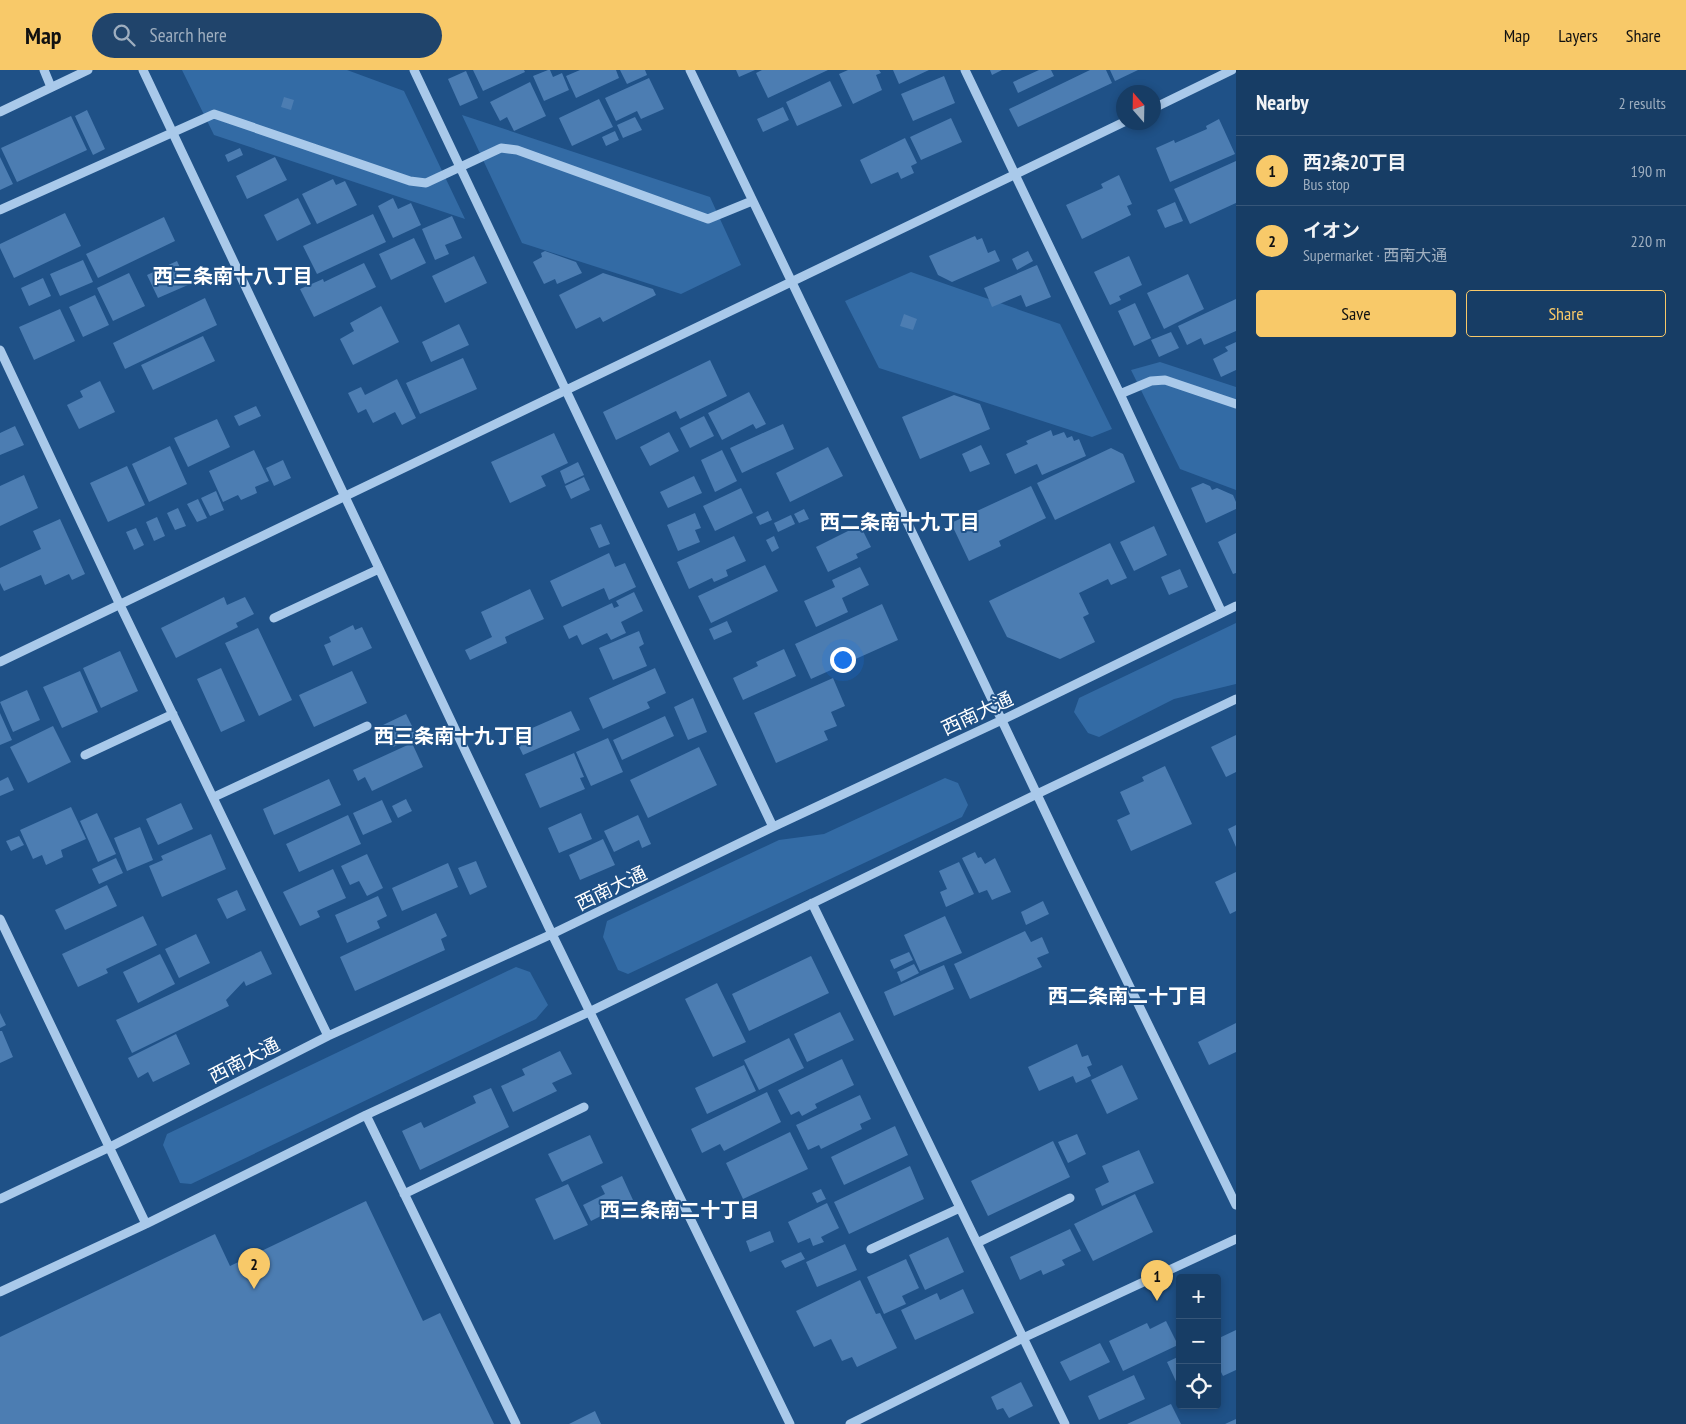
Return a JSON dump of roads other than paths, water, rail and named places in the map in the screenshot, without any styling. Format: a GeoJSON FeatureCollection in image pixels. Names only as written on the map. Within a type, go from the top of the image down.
{"type":"FeatureCollection","features":[{"type":"Feature","properties":{"kind":"street"},"geometry":{"type":"LineString","coordinates":[[44,70],[52,87]]}},
{"type":"Feature","properties":{"kind":"street"},"geometry":{"type":"LineString","coordinates":[[0,112],[88,70]]}},
{"type":"Feature","properties":{"kind":"street"},"geometry":{"type":"LineString","coordinates":[[143,70],[552,934],[790,1424]]}},
{"type":"Feature","properties":{"kind":"street"},"geometry":{"type":"LineString","coordinates":[[414,70],[773,827]]}},
{"type":"Feature","properties":{"kind":"street"},"geometry":{"type":"LineString","coordinates":[[690,70],[1070,864],[1236,1205]]}},
{"type":"Feature","properties":{"kind":"street"},"geometry":{"type":"LineString","coordinates":[[965,70],[1222,613]]}},
{"type":"Feature","properties":{"kind":"street"},"geometry":{"type":"LineString","coordinates":[[1161,105],[1232,70]]}},
{"type":"Feature","properties":{"kind":"street"},"geometry":{"type":"LineString","coordinates":[[0,210],[214,114],[410,181],[426,183],[501,148],[517,150],[708,219],[752,200]]}},
{"type":"Feature","properties":{"kind":"street"},"geometry":{"type":"LineString","coordinates":[[0,662],[1116,126]]}},
{"type":"Feature","properties":{"kind":"street"},"geometry":{"type":"LineString","coordinates":[[0,350],[120,605],[328,1036]]}},
{"type":"Feature","properties":{"kind":"street"},"geometry":{"type":"LineString","coordinates":[[1120,394],[1151,381],[1165,380],[1236,404]]}},
{"type":"Feature","properties":{"kind":"street"},"geometry":{"type":"LineString","coordinates":[[274,618],[378,568]]}},
{"type":"Feature","properties":{"kind":"street","name":"西南大通"},"geometry":{"type":"LineString","coordinates":[[0,1199],[110,1147],[328,1036],[552,934],[773,827],[1002,720],[1236,606]]}},
{"type":"Feature","properties":{"kind":"street"},"geometry":{"type":"LineString","coordinates":[[0,1292],[146,1224],[366,1115],[591,1012],[1037,794],[1236,700]]}},
{"type":"Feature","properties":{"kind":"street"},"geometry":{"type":"LineString","coordinates":[[85,756],[173,714]]}},
{"type":"Feature","properties":{"kind":"street"},"geometry":{"type":"LineString","coordinates":[[214,797],[367,726]]}},
{"type":"Feature","properties":{"kind":"street"},"geometry":{"type":"LineString","coordinates":[[812,903],[1065,1424]]}},
{"type":"Feature","properties":{"kind":"street"},"geometry":{"type":"LineString","coordinates":[[0,919],[146,1224]]}},
{"type":"Feature","properties":{"kind":"street"},"geometry":{"type":"LineString","coordinates":[[404,1194],[584,1107]]}},
{"type":"Feature","properties":{"kind":"street"},"geometry":{"type":"LineString","coordinates":[[366,1115],[516,1424]]}},
{"type":"Feature","properties":{"kind":"street"},"geometry":{"type":"LineString","coordinates":[[977,1243],[1070,1198]]}},
{"type":"Feature","properties":{"kind":"street"},"geometry":{"type":"LineString","coordinates":[[871,1249],[960,1208]]}},
{"type":"Feature","properties":{"kind":"street"},"geometry":{"type":"LineString","coordinates":[[850,1424],[1023,1338],[1236,1239]]}},
{"type":"Feature","properties":{"kind":"place","name":"イオン"},"geometry":{"type":"Point","coordinates":[254,1289]}},
{"type":"Feature","properties":{"kind":"place","name":"西2条20丁目"},"geometry":{"type":"Point","coordinates":[1157,1301]}},
{"type":"Feature","properties":{"kind":"district","name":"西三条南十八丁目"},"geometry":{"type":"Point","coordinates":[233,276]}},
{"type":"Feature","properties":{"kind":"district","name":"西二条南十九丁目"},"geometry":{"type":"Point","coordinates":[900,522]}},
{"type":"Feature","properties":{"kind":"district","name":"西三条南十九丁目"},"geometry":{"type":"Point","coordinates":[454,736]}},
{"type":"Feature","properties":{"kind":"district","name":"西二条南二十丁目"},"geometry":{"type":"Point","coordinates":[1128,996]}},
{"type":"Feature","properties":{"kind":"district","name":"西三条南二十丁目"},"geometry":{"type":"Point","coordinates":[680,1210]}}]}
